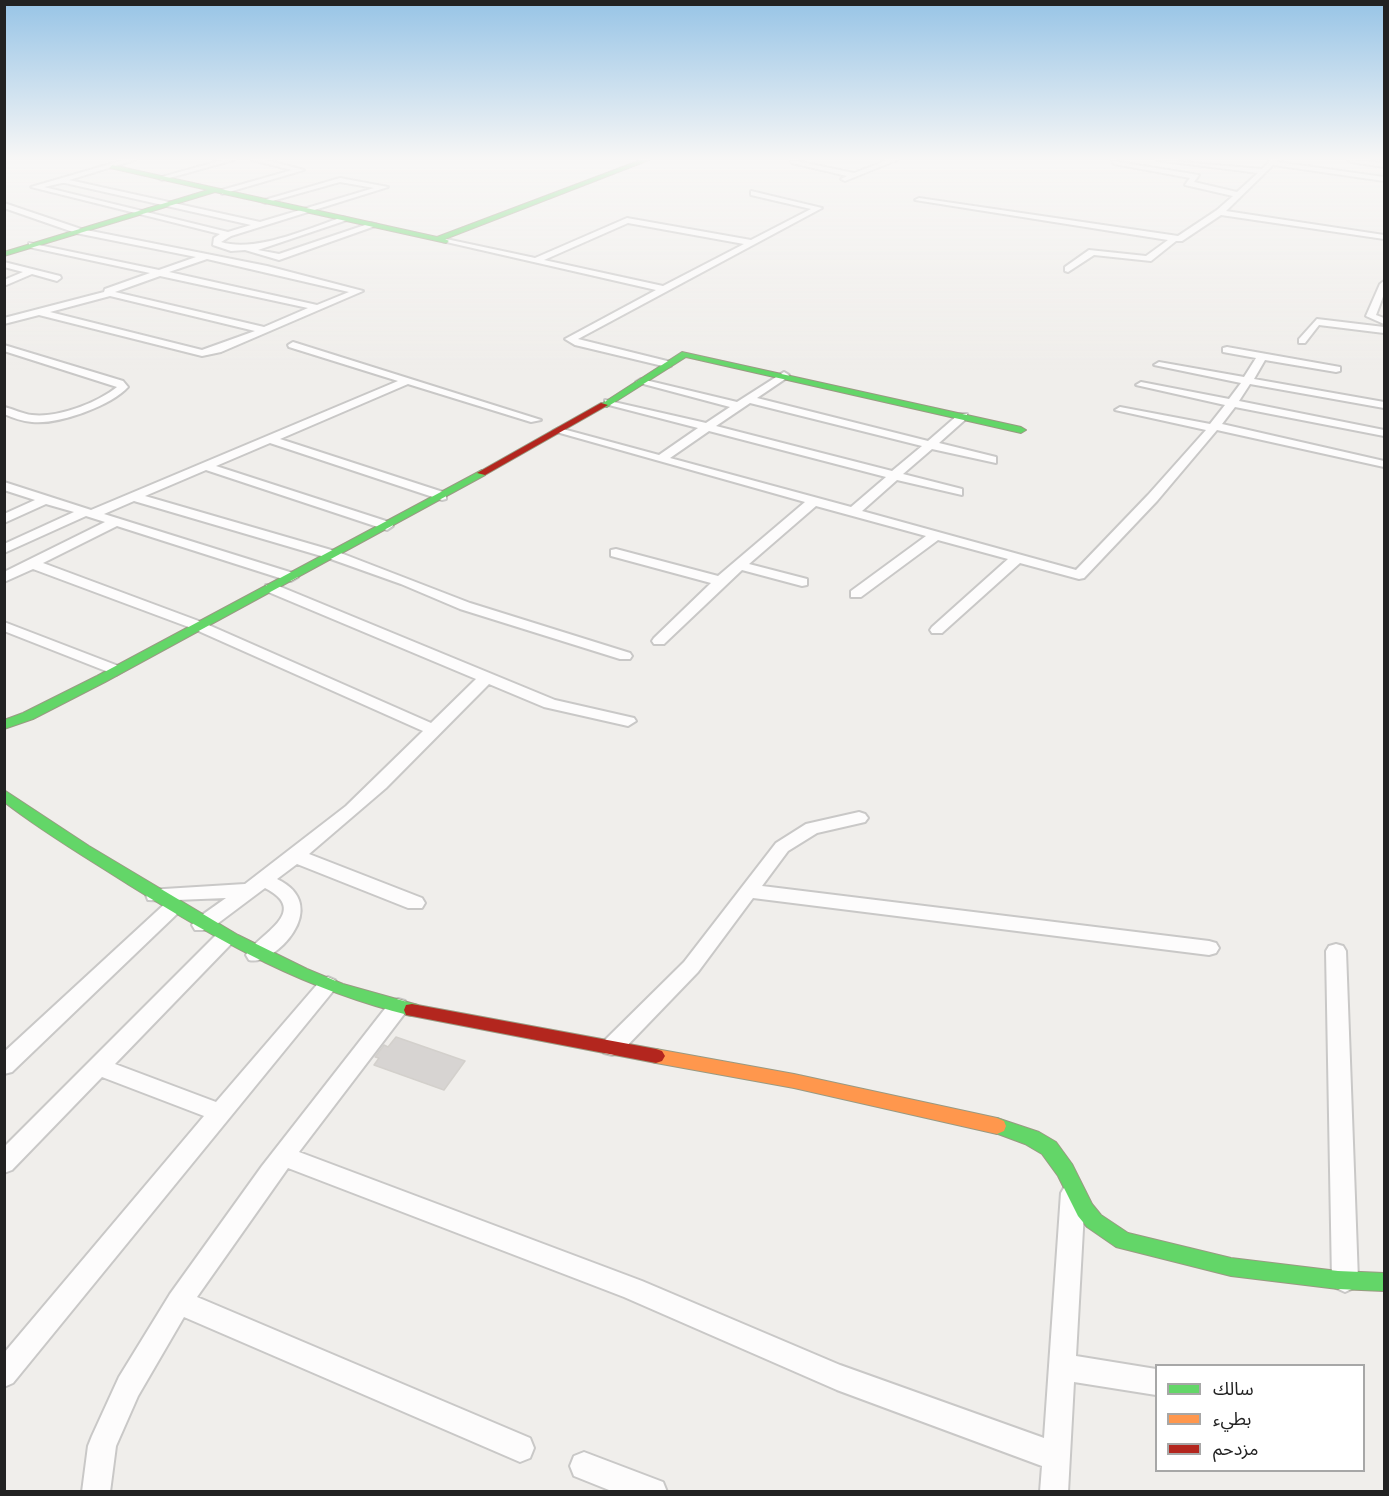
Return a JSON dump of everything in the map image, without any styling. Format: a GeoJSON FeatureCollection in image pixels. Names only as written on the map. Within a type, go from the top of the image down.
{"type":"FeatureCollection","features":[{"type":"Feature","properties":{"kind":"street"},"geometry":{"type":"LineString","coordinates":[[40,312],[195,353],[217,350],[358,291],[207,256],[76,230]]}},
{"type":"Feature","properties":{"kind":"street"},"geometry":{"type":"LineString","coordinates":[[4,254],[83,230]]}},
{"type":"Feature","properties":{"kind":"street"},"geometry":{"type":"LineString","coordinates":[[210,230],[228,234]]}},
{"type":"Feature","properties":{"kind":"street"},"geometry":{"type":"LineString","coordinates":[[243,230],[218,238],[216,243],[231,248],[261,246]]}},
{"type":"Feature","properties":{"kind":"street"},"geometry":{"type":"LineString","coordinates":[[312,230],[248,250],[279,257],[360,230]]}},
{"type":"Feature","properties":{"kind":"street"},"geometry":{"type":"LineString","coordinates":[[396,230],[664,289]]}},
{"type":"Feature","properties":{"kind":"street"},"geometry":{"type":"LineString","coordinates":[[442,240],[468,230]]}},
{"type":"Feature","properties":{"kind":"street"},"geometry":{"type":"LineString","coordinates":[[537,260],[603,230]]}},
{"type":"Feature","properties":{"kind":"street"},"geometry":{"type":"LineString","coordinates":[[679,230],[753,243]]}},
{"type":"Feature","properties":{"kind":"street"},"geometry":{"type":"LineString","coordinates":[[668,364],[578,343],[570,339],[777,230]]}},
{"type":"Feature","properties":{"kind":"street"},"geometry":{"type":"LineString","coordinates":[[1114,230],[1174,239],[1186,237],[1196,230]]}},
{"type":"Feature","properties":{"kind":"street"},"geometry":{"type":"LineString","coordinates":[[1337,230],[1384,237]]}},
{"type":"Feature","properties":{"kind":"street"},"geometry":{"type":"LineString","coordinates":[[1068,269],[1092,252],[1148,259],[1174,239]]}},
{"type":"Feature","properties":{"kind":"street"},"geometry":{"type":"LineString","coordinates":[[32,245],[320,308]]}},
{"type":"Feature","properties":{"kind":"street"},"geometry":{"type":"LineString","coordinates":[[4,321],[102,293],[207,256]]}},
{"type":"Feature","properties":{"kind":"street"},"geometry":{"type":"LineString","coordinates":[[4,264],[57,278]]}},
{"type":"Feature","properties":{"kind":"street"},"geometry":{"type":"LineString","coordinates":[[4,283],[32,271]]}},
{"type":"Feature","properties":{"kind":"street"},"geometry":{"type":"LineString","coordinates":[[1384,284],[1371,316],[1384,321]]}},
{"type":"Feature","properties":{"kind":"street"},"geometry":{"type":"LineString","coordinates":[[102,293],[119,294],[264,330]]}},
{"type":"Feature","properties":{"kind":"street"},"geometry":{"type":"LineString","coordinates":[[1289,361],[1317,322],[1384,330]]}},
{"type":"Feature","properties":{"kind":"street"},"geometry":{"type":"LineString","coordinates":[[292,345],[535,420]]}},
{"type":"Feature","properties":{"kind":"street"},"geometry":{"type":"LineString","coordinates":[[4,348],[119,383],[123,387],[115,394],[44,418],[29,419],[4,410]]}},
{"type":"Feature","properties":{"kind":"street"},"geometry":{"type":"LineString","coordinates":[[1227,350],[1336,369]]}},
{"type":"Feature","properties":{"kind":"street"},"geometry":{"type":"LineString","coordinates":[[4,725],[34,713],[442,496],[609,402],[682,355],[784,375],[1021,430]]}},
{"type":"Feature","properties":{"kind":"street"},"geometry":{"type":"LineString","coordinates":[[559,430],[1079,575],[1213,427],[1249,381],[1262,356]]}},
{"type":"Feature","properties":{"kind":"street"},"geometry":{"type":"LineString","coordinates":[[1159,365],[1384,405]]}},
{"type":"Feature","properties":{"kind":"street"},"geometry":{"type":"LineString","coordinates":[[661,459],[784,375]]}},
{"type":"Feature","properties":{"kind":"street"},"geometry":{"type":"LineString","coordinates":[[7,545],[134,497],[409,380]]}},
{"type":"Feature","properties":{"kind":"street"},"geometry":{"type":"LineString","coordinates":[[641,382],[745,403],[992,460]]}},
{"type":"Feature","properties":{"kind":"street"},"geometry":{"type":"LineString","coordinates":[[1141,385],[1384,433]]}},
{"type":"Feature","properties":{"kind":"street"},"geometry":{"type":"LineString","coordinates":[[609,402],[958,492]]}},
{"type":"Feature","properties":{"kind":"street"},"geometry":{"type":"LineString","coordinates":[[1120,410],[1213,427],[1384,464]]}},
{"type":"Feature","properties":{"kind":"street"},"geometry":{"type":"LineString","coordinates":[[853,512],[933,445],[963,416]]}},
{"type":"Feature","properties":{"kind":"street"},"geometry":{"type":"LineString","coordinates":[[270,439],[442,496]]}},
{"type":"Feature","properties":{"kind":"street"},"geometry":{"type":"LineString","coordinates":[[205,466],[387,526]]}},
{"type":"Feature","properties":{"kind":"street"},"geometry":{"type":"LineString","coordinates":[[4,486],[291,577]]}},
{"type":"Feature","properties":{"kind":"street"},"geometry":{"type":"LineString","coordinates":[[134,497],[333,555],[415,584],[465,606],[625,656]]}},
{"type":"Feature","properties":{"kind":"street"},"geometry":{"type":"LineString","coordinates":[[4,519],[46,499]]}},
{"type":"Feature","properties":{"kind":"street"},"geometry":{"type":"LineString","coordinates":[[659,641],[739,565],[814,501]]}},
{"type":"Feature","properties":{"kind":"street"},"geometry":{"type":"LineString","coordinates":[[4,578],[117,521]]}},
{"type":"Feature","properties":{"kind":"street"},"geometry":{"type":"LineString","coordinates":[[856,594],[936,535]]}},
{"type":"Feature","properties":{"kind":"street"},"geometry":{"type":"LineString","coordinates":[[616,553],[722,581]]}},
{"type":"Feature","properties":{"kind":"street"},"geometry":{"type":"LineString","coordinates":[[937,630],[1017,558]]}},
{"type":"Feature","properties":{"kind":"street"},"geometry":{"type":"LineString","coordinates":[[32,564],[200,626],[433,730]]}},
{"type":"Feature","properties":{"kind":"street"},"geometry":{"type":"LineString","coordinates":[[739,565],[802,582]]}},
{"type":"Feature","properties":{"kind":"street"},"geometry":{"type":"LineString","coordinates":[[271,588],[550,704],[628,721]]}},
{"type":"Feature","properties":{"kind":"street"},"geometry":{"type":"LineString","coordinates":[[4,626],[116,670]]}},
{"type":"Feature","properties":{"kind":"street"},"geometry":{"type":"LineString","coordinates":[[202,925],[295,856],[381,784],[486,678]]}},
{"type":"Feature","properties":{"kind":"street"},"geometry":{"type":"LineString","coordinates":[[4,794],[29,814],[202,925],[256,955],[328,985],[398,1007],[794,1081],[995,1125],[1045,1144],[1054,1153],[1094,1221],[1123,1241],[1231,1267],[1345,1280],[1384,1282]]}},
{"type":"Feature","properties":{"kind":"street"},"geometry":{"type":"LineString","coordinates":[[612,1047],[691,967],[747,891],[788,841],[823,825],[860,818]]}},
{"type":"Feature","properties":{"kind":"street"},"geometry":{"type":"LineString","coordinates":[[295,856],[415,903]]}},
{"type":"Feature","properties":{"kind":"street"},"geometry":{"type":"LineString","coordinates":[[4,1066],[164,901],[257,885],[286,892],[291,898],[292,907],[281,933],[256,955]]}},
{"type":"Feature","properties":{"kind":"street"},"geometry":{"type":"LineString","coordinates":[[747,891],[1209,948]]}},
{"type":"Feature","properties":{"kind":"street"},"geometry":{"type":"LineString","coordinates":[[4,1163],[225,938]]}},
{"type":"Feature","properties":{"kind":"street"},"geometry":{"type":"LineString","coordinates":[[1336,951],[1345,1280]]}},
{"type":"Feature","properties":{"kind":"street"},"geometry":{"type":"LineString","coordinates":[[4,1374],[328,985]]}},
{"type":"Feature","properties":{"kind":"street"},"geometry":{"type":"LineString","coordinates":[[96,1491],[96,1471],[105,1436],[139,1365],[179,1302],[285,1156],[398,1007]]}},
{"type":"Feature","properties":{"kind":"street"},"geometry":{"type":"LineString","coordinates":[[98,1067],[221,1113]]}},
{"type":"Feature","properties":{"kind":"street"},"geometry":{"type":"LineString","coordinates":[[285,1156],[633,1288],[837,1377],[1056,1456]]}},
{"type":"Feature","properties":{"kind":"street"},"geometry":{"type":"LineString","coordinates":[[1054,1491],[1073,1187]]}},
{"type":"Feature","properties":{"kind":"street"},"geometry":{"type":"LineString","coordinates":[[179,1302],[520,1448]]}},
{"type":"Feature","properties":{"kind":"street"},"geometry":{"type":"LineString","coordinates":[[1061,1366],[1155,1382]]}},
{"type":"Feature","properties":{"kind":"street"},"geometry":{"type":"LineString","coordinates":[[584,1466],[652,1491]]}},
{"type":"Feature","properties":{"kind":"building"},"geometry":{"type":"Polygon","coordinates":[[[396,1037],[465,1061],[444,1090],[374,1065],[379,1058],[375,1057],[384,1045],[388,1047],[396,1037]]]}},
{"type":"Feature","properties":{"kind":"traffic: fast"},"geometry":{"type":"LineString","coordinates":[[4,254],[84,230]]}},
{"type":"Feature","properties":{"kind":"traffic: fast"},"geometry":{"type":"LineString","coordinates":[[396,230],[446,241]]}},
{"type":"Feature","properties":{"kind":"traffic: fast"},"geometry":{"type":"LineString","coordinates":[[438,239],[462,230]]}},
{"type":"Feature","properties":{"kind":"traffic: fast"},"geometry":{"type":"LineString","coordinates":[[604,405],[685,354],[1021,430]]}},
{"type":"Feature","properties":{"kind":"traffic: fast"},"geometry":{"type":"LineString","coordinates":[[4,725],[28,716],[101,679],[482,473]]}},
{"type":"Feature","properties":{"kind":"traffic: fast"},"geometry":{"type":"LineString","coordinates":[[4,794],[67,839],[233,940],[301,974],[337,988],[412,1010]]}},
{"type":"Feature","properties":{"kind":"traffic: fast"},"geometry":{"type":"LineString","coordinates":[[997,1126],[1032,1138],[1049,1148],[1065,1170],[1085,1210],[1094,1221],[1123,1241],[1231,1267],[1338,1280],[1384,1282]]}},
{"type":"Feature","properties":{"kind":"traffic: slow"},"geometry":{"type":"LineString","coordinates":[[656,1056],[794,1081],[997,1126]]}},
{"type":"Feature","properties":{"kind":"traffic: jam"},"geometry":{"type":"LineString","coordinates":[[482,473],[604,405]]}},
{"type":"Feature","properties":{"kind":"traffic: jam"},"geometry":{"type":"LineString","coordinates":[[412,1010],[656,1056]]}}]}
